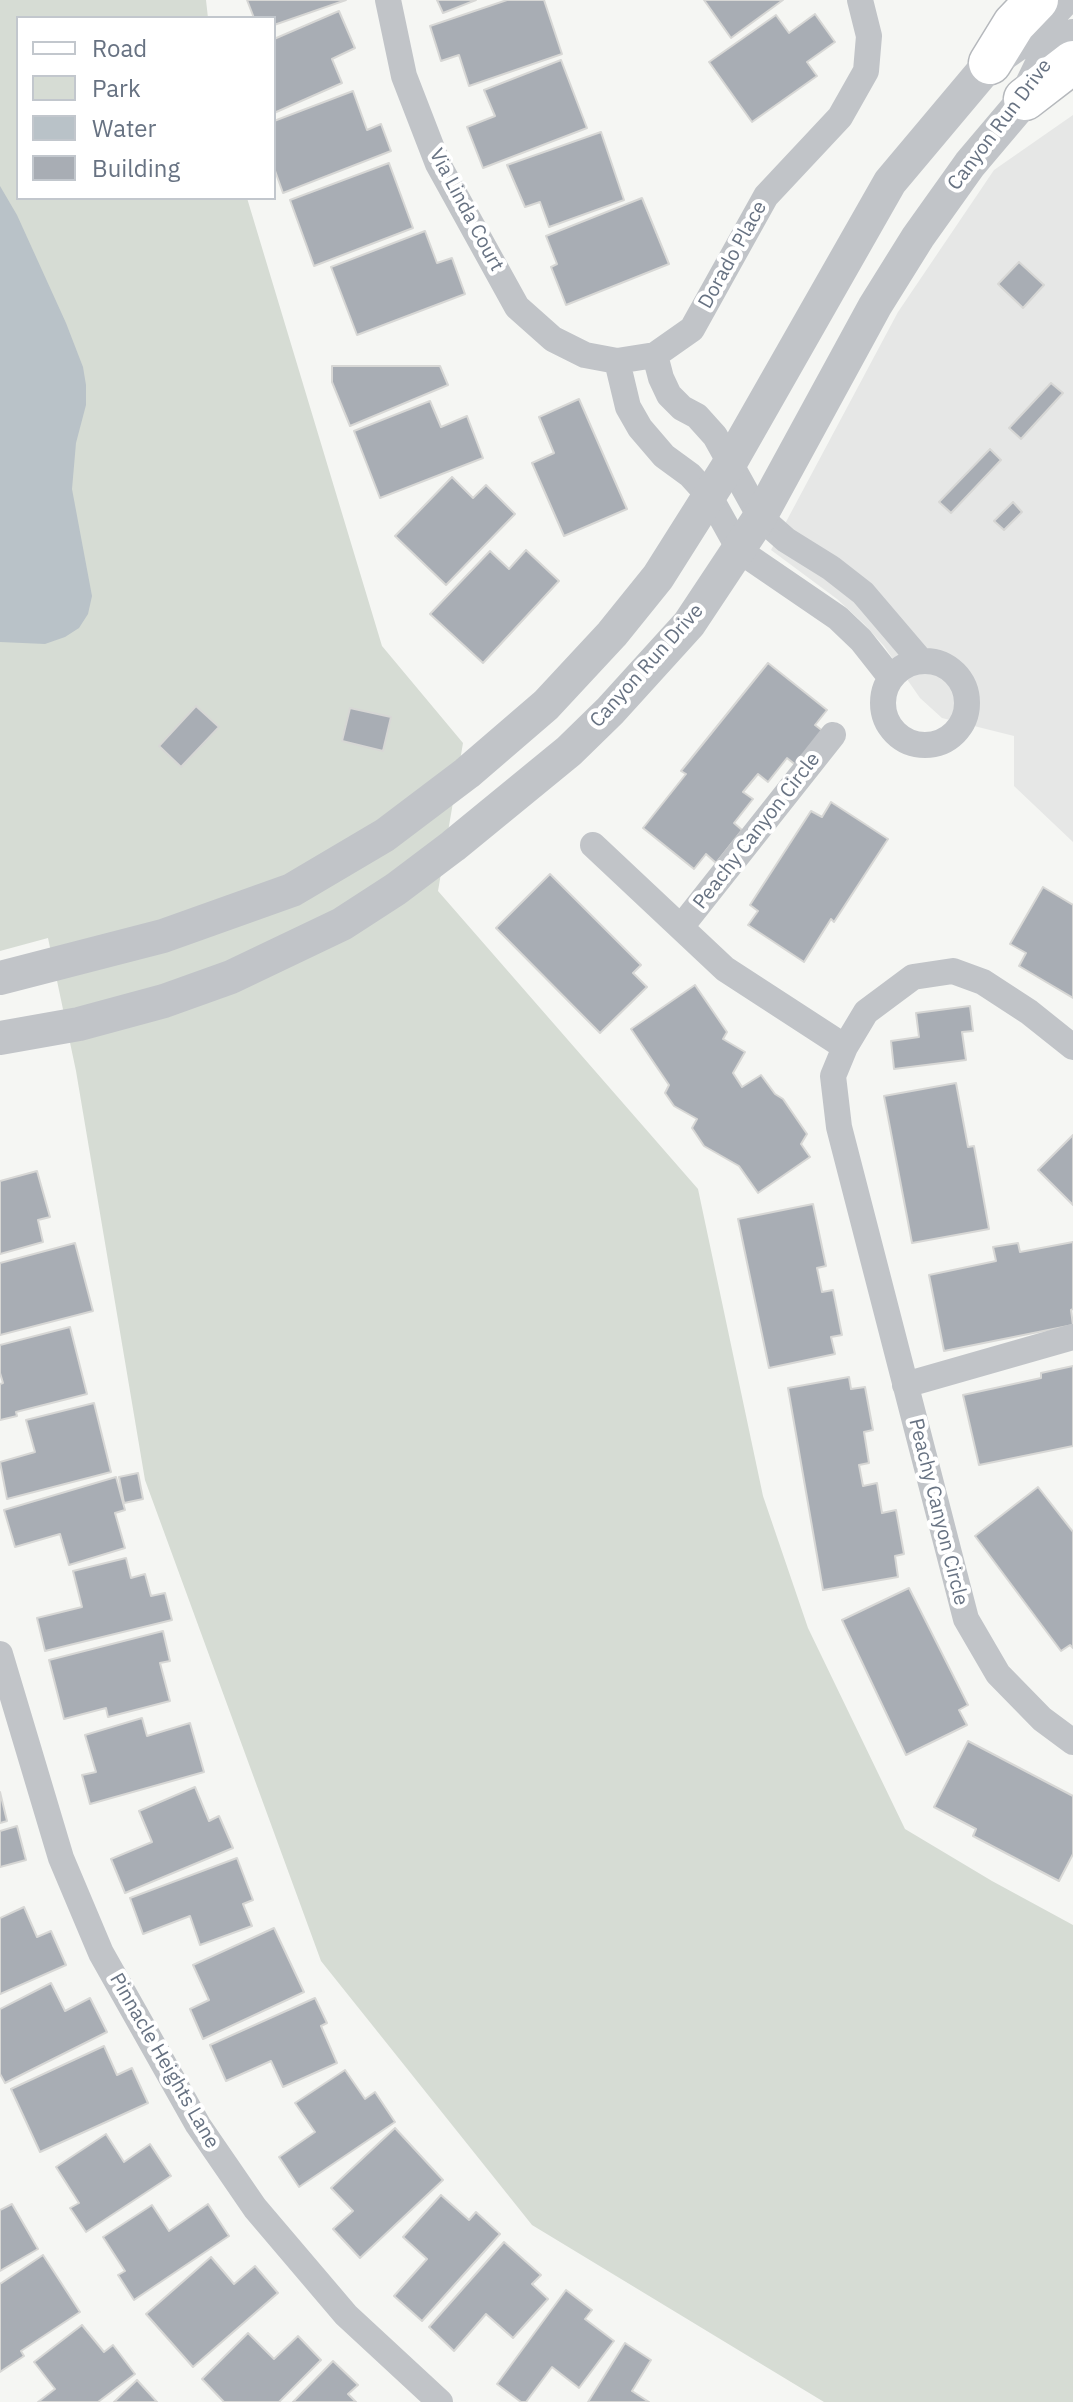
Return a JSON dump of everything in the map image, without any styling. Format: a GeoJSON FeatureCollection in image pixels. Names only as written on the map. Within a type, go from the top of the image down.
{"type":"FeatureCollection","features":[{"type":"Feature","properties":{"kind":"main road"},"geometry":{"type":"LineString","coordinates":[[990,63],[1014,24],[1037,0]]}},
{"type":"Feature","properties":{"kind":"main road"},"geometry":{"type":"LineString","coordinates":[[1025,99],[1073,62]]}},
{"type":"Feature","properties":{"kind":"street","name":"Via Linda Court"},"geometry":{"type":"LineString","coordinates":[[388,0],[404,76],[438,164],[517,307],[553,339],[585,355],[617,361]]}},
{"type":"Feature","properties":{"kind":"street","name":"Dorado Place"},"geometry":{"type":"LineString","coordinates":[[617,361],[655,355],[692,329],[766,196],[840,117],[866,71],[869,36],[860,0]]}},
{"type":"Feature","properties":{"kind":"street","name":"Canyon Run Drive"},"geometry":{"type":"LineString","coordinates":[[0,978],[163,936],[292,890],[385,835],[467,773],[546,705],[612,634],[658,577],[725,524],[745,490],[890,182],[990,63],[1031,34],[1063,0]]}},
{"type":"Feature","properties":{"kind":"street","name":"Canyon Run Drive"},"geometry":{"type":"LineString","coordinates":[[0,1038],[79,1024],[164,1001],[231,977],[342,924],[396,889],[569,751],[689,624],[725,524],[745,490],[875,306],[918,237],[970,164],[1025,99],[1041,66],[1073,36]]}},
{"type":"Feature","properties":{"kind":"street"},"geometry":{"type":"LineString","coordinates":[[655,355],[669,395],[706,424],[745,490],[786,540],[831,568],[863,593],[921,661]]}},
{"type":"Feature","properties":{"kind":"street"},"geometry":{"type":"LineString","coordinates":[[617,361],[628,407],[640,428],[664,456],[690,475],[725,524],[861,640],[891,678]]}},
{"type":"Feature","properties":{"kind":"street"},"geometry":{"type":"LineString","coordinates":[[921,661],[945,666],[962,683],[966,694],[964,718],[953,734],[943,742],[919,745],[905,741],[894,732],[886,720],[883,706],[884,691],[891,678],[910,663],[921,661]]}},
{"type":"Feature","properties":{"kind":"street","name":"Peachy Canyon Circle"},"geometry":{"type":"LineString","coordinates":[[681,927],[833,735]]}},
{"type":"Feature","properties":{"kind":"street","name":"Peachy Canyon Circle"},"geometry":{"type":"LineString","coordinates":[[593,845],[725,969],[845,1047]]}},
{"type":"Feature","properties":{"kind":"street","name":"Peachy Canyon Circle"},"geometry":{"type":"LineString","coordinates":[[1073,1047],[1029,1012],[983,982],[953,971],[913,977],[866,1012],[845,1047],[833,1076],[839,1127],[966,1619],[998,1674],[1042,1719],[1073,1742]]}},
{"type":"Feature","properties":{"kind":"street"},"geometry":{"type":"LineString","coordinates":[[905,1385],[1073,1337]]}},
{"type":"Feature","properties":{"kind":"street","name":"Pinnacle Heights Lane"},"geometry":{"type":"LineString","coordinates":[[0,1654],[61,1858],[101,1953],[198,2125],[255,2208],[346,2315],[440,2402]]}},
{"type":"Feature","properties":{"kind":"shaded area"},"geometry":{"type":"Polygon","coordinates":[[[1073,115],[1073,842],[1014,786],[1014,736],[942,718],[920,698],[884,646],[863,623],[837,599],[771,550],[898,312],[994,170],[1073,115]]]}},
{"type":"Feature","properties":{"kind":"green space"},"geometry":{"type":"Polygon","coordinates":[[[0,0],[206,0],[208,16],[16,16],[16,200],[248,200],[382,646],[463,743],[438,891],[698,1189],[763,1496],[808,1628],[905,1829],[1073,1925],[1073,2402],[824,2402],[532,2225],[321,1961],[145,1480],[76,1071],[48,938],[0,951],[0,0]]]}},
{"type":"Feature","properties":{"kind":"water"},"geometry":{"type":"Polygon","coordinates":[[[0,186],[17,215],[66,323],[83,367],[86,385],[86,405],[76,443],[72,489],[92,596],[88,614],[79,628],[45,644],[0,642],[0,186]]]}},
{"type":"Feature","properties":{"kind":"building"},"geometry":{"type":"Polygon","coordinates":[[[247,0],[346,0],[276,24],[276,16],[253,16],[247,0]]]}},
{"type":"Feature","properties":{"kind":"building"},"geometry":{"type":"Polygon","coordinates":[[[437,0],[476,0],[443,13],[437,0]]]}},
{"type":"Feature","properties":{"kind":"building"},"geometry":{"type":"Polygon","coordinates":[[[507,0],[544,0],[562,54],[469,86],[459,55],[441,61],[430,26],[507,0]]]}},
{"type":"Feature","properties":{"kind":"building"},"geometry":{"type":"Polygon","coordinates":[[[704,0],[783,0],[731,38],[704,0]]]}},
{"type":"Feature","properties":{"kind":"building"},"geometry":{"type":"Polygon","coordinates":[[[339,11],[355,48],[332,59],[342,83],[276,112],[276,38],[339,11]]]}},
{"type":"Feature","properties":{"kind":"building"},"geometry":{"type":"Polygon","coordinates":[[[815,14],[835,42],[807,62],[817,76],[752,122],[709,62],[776,15],[789,33],[815,14]]]}},
{"type":"Feature","properties":{"kind":"building"},"geometry":{"type":"Polygon","coordinates":[[[561,60],[587,128],[483,168],[467,127],[495,116],[484,90],[561,60]]]}},
{"type":"Feature","properties":{"kind":"building"},"geometry":{"type":"Polygon","coordinates":[[[353,91],[367,130],[381,124],[391,151],[283,193],[276,174],[276,120],[353,91]]]}},
{"type":"Feature","properties":{"kind":"building"},"geometry":{"type":"Polygon","coordinates":[[[601,132],[624,200],[549,227],[540,202],[525,207],[507,165],[601,132]]]}},
{"type":"Feature","properties":{"kind":"building"},"geometry":{"type":"Polygon","coordinates":[[[389,163],[413,228],[314,266],[290,200],[389,163]]]}},
{"type":"Feature","properties":{"kind":"building"},"geometry":{"type":"Polygon","coordinates":[[[642,198],[669,264],[566,305],[551,267],[557,264],[546,236],[642,198]]]}},
{"type":"Feature","properties":{"kind":"building"},"geometry":{"type":"Polygon","coordinates":[[[425,231],[437,263],[452,258],[465,294],[357,335],[331,267],[425,231]]]}},
{"type":"Feature","properties":{"kind":"building"},"geometry":{"type":"Polygon","coordinates":[[[1019,262],[1044,285],[1023,308],[998,284],[1019,262]]]}},
{"type":"Feature","properties":{"kind":"building"},"geometry":{"type":"Polygon","coordinates":[[[332,366],[440,366],[448,385],[350,426],[332,382],[332,366]]]}},
{"type":"Feature","properties":{"kind":"building"},"geometry":{"type":"Polygon","coordinates":[[[1051,383],[1063,393],[1021,439],[1009,428],[1051,383]]]}},
{"type":"Feature","properties":{"kind":"building"},"geometry":{"type":"Polygon","coordinates":[[[579,399],[627,509],[564,536],[532,463],[554,453],[539,417],[579,399]]]}},
{"type":"Feature","properties":{"kind":"building"},"geometry":{"type":"Polygon","coordinates":[[[430,401],[441,427],[467,416],[483,458],[380,498],[354,431],[430,401]]]}},
{"type":"Feature","properties":{"kind":"building"},"geometry":{"type":"Polygon","coordinates":[[[990,449],[1001,460],[951,513],[939,502],[990,449]]]}},
{"type":"Feature","properties":{"kind":"building"},"geometry":{"type":"Polygon","coordinates":[[[452,477],[473,498],[486,485],[515,514],[446,585],[395,536],[452,477]]]}},
{"type":"Feature","properties":{"kind":"building"},"geometry":{"type":"Polygon","coordinates":[[[1013,502],[1022,512],[1004,530],[994,521],[1013,502]]]}},
{"type":"Feature","properties":{"kind":"building"},"geometry":{"type":"Polygon","coordinates":[[[526,550],[559,581],[483,663],[430,614],[490,551],[509,569],[526,550]]]}},
{"type":"Feature","properties":{"kind":"building"},"geometry":{"type":"Polygon","coordinates":[[[768,663],[827,710],[815,725],[824,732],[797,766],[787,758],[768,782],[758,774],[743,792],[753,799],[734,823],[742,830],[716,863],[706,854],[694,869],[643,828],[686,774],[681,771],[768,663]]]}},
{"type":"Feature","properties":{"kind":"building"},"geometry":{"type":"Polygon","coordinates":[[[196,706],[219,727],[181,767],[159,746],[196,706]]]}},
{"type":"Feature","properties":{"kind":"building"},"geometry":{"type":"Polygon","coordinates":[[[350,708],[391,717],[383,751],[342,741],[350,708]]]}},
{"type":"Feature","properties":{"kind":"building"},"geometry":{"type":"Polygon","coordinates":[[[831,802],[888,839],[804,962],[748,925],[758,911],[750,905],[811,811],[822,817],[831,802]]]}},
{"type":"Feature","properties":{"kind":"building"},"geometry":{"type":"Polygon","coordinates":[[[550,874],[641,965],[633,973],[647,987],[600,1033],[496,928],[550,874]]]}},
{"type":"Feature","properties":{"kind":"building"},"geometry":{"type":"Polygon","coordinates":[[[1043,887],[1073,905],[1073,998],[1019,966],[1026,953],[1010,944],[1043,887]]]}},
{"type":"Feature","properties":{"kind":"building"},"geometry":{"type":"Polygon","coordinates":[[[695,985],[727,1032],[723,1039],[745,1052],[733,1073],[742,1087],[761,1075],[775,1094],[783,1099],[807,1134],[801,1144],[810,1157],[758,1193],[739,1166],[704,1146],[692,1128],[697,1119],[674,1106],[665,1093],[669,1085],[631,1029],[695,985]]]}},
{"type":"Feature","properties":{"kind":"building"},"geometry":{"type":"Polygon","coordinates":[[[970,1006],[973,1031],[962,1032],[966,1060],[894,1069],[891,1041],[919,1037],[916,1013],[970,1006]]]}},
{"type":"Feature","properties":{"kind":"building"},"geometry":{"type":"Polygon","coordinates":[[[956,1083],[968,1147],[974,1146],[989,1229],[912,1243],[884,1096],[956,1083]]]}},
{"type":"Feature","properties":{"kind":"building"},"geometry":{"type":"Polygon","coordinates":[[[1073,1135],[1073,1205],[1038,1170],[1073,1135]]]}},
{"type":"Feature","properties":{"kind":"building"},"geometry":{"type":"Polygon","coordinates":[[[37,1171],[50,1217],[38,1220],[43,1242],[0,1254],[0,1181],[37,1171]]]}},
{"type":"Feature","properties":{"kind":"building"},"geometry":{"type":"Polygon","coordinates":[[[813,1204],[826,1266],[817,1268],[822,1292],[833,1290],[842,1335],[831,1337],[835,1354],[769,1368],[738,1219],[813,1204]]]}},
{"type":"Feature","properties":{"kind":"building"},"geometry":{"type":"Polygon","coordinates":[[[1073,1242],[1073,1325],[944,1351],[929,1275],[996,1261],[993,1247],[1018,1243],[1020,1252],[1073,1242]]]}},
{"type":"Feature","properties":{"kind":"building"},"geometry":{"type":"Polygon","coordinates":[[[75,1243],[93,1311],[0,1335],[0,1263],[75,1243]]]}},
{"type":"Feature","properties":{"kind":"building"},"geometry":{"type":"Polygon","coordinates":[[[70,1327],[87,1394],[16,1412],[17,1416],[0,1420],[0,1384],[3,1383],[0,1345],[70,1327]]]}},
{"type":"Feature","properties":{"kind":"building"},"geometry":{"type":"Polygon","coordinates":[[[1073,1366],[1073,1446],[979,1465],[963,1395],[1041,1378],[1041,1373],[1073,1366]]]}},
{"type":"Feature","properties":{"kind":"building"},"geometry":{"type":"Polygon","coordinates":[[[849,1377],[851,1389],[865,1387],[873,1430],[864,1432],[869,1463],[859,1465],[863,1486],[877,1483],[882,1513],[896,1510],[904,1554],[895,1556],[898,1577],[823,1590],[788,1388],[849,1377]]]}},
{"type":"Feature","properties":{"kind":"building"},"geometry":{"type":"Polygon","coordinates":[[[94,1403],[111,1472],[7,1499],[0,1462],[35,1452],[26,1420],[94,1403]]]}},
{"type":"Feature","properties":{"kind":"building"},"geometry":{"type":"Polygon","coordinates":[[[138,1473],[143,1499],[124,1503],[119,1477],[138,1473]]]}},
{"type":"Feature","properties":{"kind":"building"},"geometry":{"type":"Polygon","coordinates":[[[116,1477],[125,1510],[115,1513],[125,1548],[69,1565],[60,1534],[15,1547],[4,1510],[116,1477]]]}},
{"type":"Feature","properties":{"kind":"building"},"geometry":{"type":"Polygon","coordinates":[[[1038,1487],[1073,1532],[1073,1648],[1070,1645],[1061,1651],[975,1536],[1038,1487]]]}},
{"type":"Feature","properties":{"kind":"building"},"geometry":{"type":"Polygon","coordinates":[[[126,1558],[131,1578],[145,1574],[151,1596],[165,1593],[172,1620],[45,1651],[37,1618],[82,1607],[73,1571],[126,1558]]]}},
{"type":"Feature","properties":{"kind":"building"},"geometry":{"type":"Polygon","coordinates":[[[909,1588],[968,1705],[959,1710],[967,1725],[906,1755],[842,1620],[909,1588]]]}},
{"type":"Feature","properties":{"kind":"building"},"geometry":{"type":"Polygon","coordinates":[[[163,1631],[170,1661],[160,1663],[170,1701],[108,1717],[106,1708],[64,1719],[49,1660],[163,1631]]]}},
{"type":"Feature","properties":{"kind":"building"},"geometry":{"type":"Polygon","coordinates":[[[142,1718],[147,1736],[190,1723],[204,1772],[90,1804],[82,1775],[96,1772],[85,1735],[142,1718]]]}},
{"type":"Feature","properties":{"kind":"building"},"geometry":{"type":"Polygon","coordinates":[[[968,1741],[1073,1796],[1073,1854],[1059,1881],[973,1836],[976,1829],[934,1807],[968,1741]]]}},
{"type":"Feature","properties":{"kind":"building"},"geometry":{"type":"Polygon","coordinates":[[[195,1787],[209,1821],[219,1816],[233,1848],[125,1893],[111,1859],[152,1842],[139,1811],[195,1787]]]}},
{"type":"Feature","properties":{"kind":"building"},"geometry":{"type":"Polygon","coordinates":[[[0,1792],[7,1821],[0,1823],[0,1792]]]}},
{"type":"Feature","properties":{"kind":"building"},"geometry":{"type":"Polygon","coordinates":[[[17,1826],[26,1860],[0,1867],[0,1831],[17,1826]]]}},
{"type":"Feature","properties":{"kind":"building"},"geometry":{"type":"Polygon","coordinates":[[[237,1858],[253,1900],[243,1904],[252,1926],[200,1945],[190,1916],[143,1934],[130,1898],[237,1858]]]}},
{"type":"Feature","properties":{"kind":"building"},"geometry":{"type":"Polygon","coordinates":[[[24,1907],[37,1937],[51,1931],[66,1965],[0,1994],[0,1918],[24,1907]]]}},
{"type":"Feature","properties":{"kind":"building"},"geometry":{"type":"Polygon","coordinates":[[[274,1928],[304,1992],[203,2039],[190,2009],[209,2000],[193,1965],[274,1928]]]}},
{"type":"Feature","properties":{"kind":"building"},"geometry":{"type":"Polygon","coordinates":[[[51,1983],[65,2011],[90,1998],[107,2032],[5,2083],[0,2074],[0,2009],[51,1983]]]}},
{"type":"Feature","properties":{"kind":"building"},"geometry":{"type":"Polygon","coordinates":[[[315,1998],[327,2023],[321,2026],[337,2063],[283,2087],[271,2061],[226,2081],[210,2045],[315,1998]]]}},
{"type":"Feature","properties":{"kind":"building"},"geometry":{"type":"Polygon","coordinates":[[[104,2046],[117,2075],[132,2068],[148,2103],[40,2152],[11,2089],[104,2046]]]}},
{"type":"Feature","properties":{"kind":"building"},"geometry":{"type":"Polygon","coordinates":[[[345,2070],[365,2099],[375,2092],[395,2122],[299,2187],[279,2157],[315,2132],[295,2103],[345,2070]]]}},
{"type":"Feature","properties":{"kind":"building"},"geometry":{"type":"Polygon","coordinates":[[[395,2128],[443,2180],[360,2258],[333,2229],[353,2211],[331,2188],[395,2128]]]}},
{"type":"Feature","properties":{"kind":"building"},"geometry":{"type":"Polygon","coordinates":[[[106,2134],[124,2162],[150,2144],[171,2176],[86,2232],[70,2208],[79,2203],[56,2167],[106,2134]]]}},
{"type":"Feature","properties":{"kind":"building"},"geometry":{"type":"Polygon","coordinates":[[[441,2195],[469,2220],[476,2212],[500,2234],[422,2321],[394,2296],[427,2259],[403,2237],[441,2195]]]}},
{"type":"Feature","properties":{"kind":"building"},"geometry":{"type":"Polygon","coordinates":[[[12,2204],[38,2249],[0,2271],[0,2210],[12,2204]]]}},
{"type":"Feature","properties":{"kind":"building"},"geometry":{"type":"Polygon","coordinates":[[[208,2204],[229,2236],[134,2300],[118,2275],[125,2271],[103,2237],[152,2205],[169,2231],[208,2204]]]}},
{"type":"Feature","properties":{"kind":"building"},"geometry":{"type":"Polygon","coordinates":[[[504,2242],[541,2275],[532,2284],[548,2299],[513,2338],[486,2314],[454,2351],[429,2327],[504,2242]]]}},
{"type":"Feature","properties":{"kind":"building"},"geometry":{"type":"Polygon","coordinates":[[[43,2255],[80,2312],[21,2351],[24,2356],[0,2372],[0,2284],[43,2255]]]}},
{"type":"Feature","properties":{"kind":"building"},"geometry":{"type":"Polygon","coordinates":[[[211,2257],[234,2284],[255,2266],[278,2293],[193,2367],[146,2314],[211,2257]]]}},
{"type":"Feature","properties":{"kind":"building"},"geometry":{"type":"Polygon","coordinates":[[[566,2290],[592,2310],[585,2319],[614,2341],[579,2388],[552,2367],[526,2402],[521,2402],[497,2384],[566,2290]]]}},
{"type":"Feature","properties":{"kind":"building"},"geometry":{"type":"Polygon","coordinates":[[[82,2325],[104,2352],[113,2345],[135,2374],[98,2402],[38,2402],[55,2389],[34,2362],[82,2325]]]}},
{"type":"Feature","properties":{"kind":"building"},"geometry":{"type":"Polygon","coordinates":[[[248,2333],[274,2359],[298,2336],[321,2360],[279,2402],[224,2402],[202,2379],[248,2333]]]}},
{"type":"Feature","properties":{"kind":"building"},"geometry":{"type":"Polygon","coordinates":[[[625,2343],[651,2360],[632,2391],[649,2402],[588,2402],[625,2343]]]}},
{"type":"Feature","properties":{"kind":"building"},"geometry":{"type":"Polygon","coordinates":[[[333,2361],[358,2385],[348,2394],[356,2402],[293,2402],[333,2361]]]}},
{"type":"Feature","properties":{"kind":"building"},"geometry":{"type":"Polygon","coordinates":[[[137,2380],[157,2402],[114,2402],[137,2380]]]}}]}
